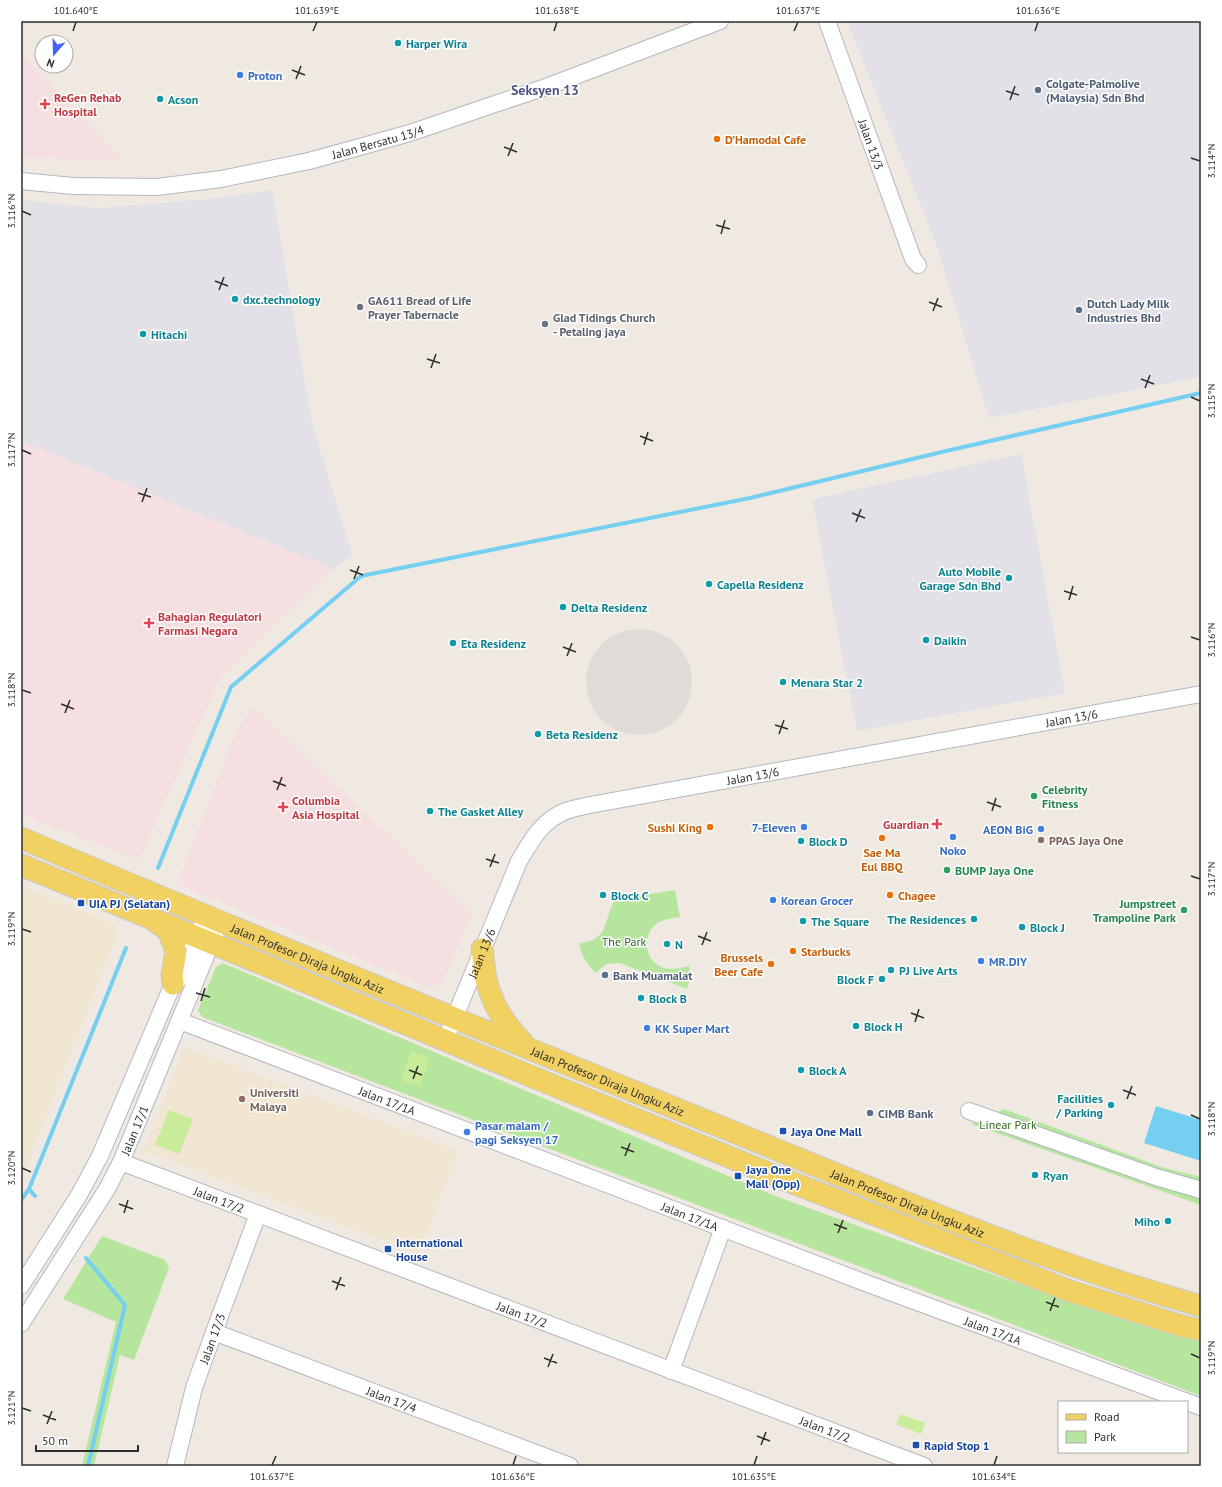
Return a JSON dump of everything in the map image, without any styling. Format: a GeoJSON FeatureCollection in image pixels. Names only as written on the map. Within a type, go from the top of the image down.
{"type":"FeatureCollection","features":[{"type":"Feature","properties":{"kind":"main road","name":"Jalan Profesor Diraja Ungku Aziz"},"geometry":{"type":"LineString","coordinates":[[21,838],[213,919],[874,1190],[1041,1255],[1143,1290],[1201,1306]]}},
{"type":"Feature","properties":{"kind":"main road","name":"Jalan Profesor Diraja Ungku Aziz"},"geometry":{"type":"LineString","coordinates":[[21,865],[444,1041],[783,1179],[1042,1280],[1182,1326],[1201,1330]]}},
{"type":"Feature","properties":{"kind":"main road"},"geometry":{"type":"LineString","coordinates":[[150,918],[168,930],[176,950],[172,975],[173,984]]}},
{"type":"Feature","properties":{"kind":"main road"},"geometry":{"type":"LineString","coordinates":[[482,950],[487,982],[499,1015],[510,1030],[527,1047]]}},
{"type":"Feature","properties":{"kind":"street","name":"Jalan Bersatu 13/4"},"geometry":{"type":"LineString","coordinates":[[21,181],[73,186],[158,187],[221,179],[309,161],[410,133],[546,86],[720,21]]}},
{"type":"Feature","properties":{"kind":"street","name":"Jalan 13/3"},"geometry":{"type":"LineString","coordinates":[[827,21],[913,260],[918,265]]}},
{"type":"Feature","properties":{"kind":"street","name":"Jalan 13/6"},"geometry":{"type":"LineString","coordinates":[[444,1041],[519,861],[531,840],[544,824],[565,811],[605,802],[1201,694]]}},
{"type":"Feature","properties":{"kind":"street","name":"Jalan 17/1"},"geometry":{"type":"LineString","coordinates":[[21,1324],[107,1188],[121,1162],[180,1020],[204,940],[213,919]]}},
{"type":"Feature","properties":{"kind":"street","name":"Jalan 17/1"},"geometry":{"type":"LineString","coordinates":[[21,1286],[79,1196],[100,1156],[173,984],[180,978],[204,940]]}},
{"type":"Feature","properties":{"kind":"street","name":"Jalan 17/1A"},"geometry":{"type":"LineString","coordinates":[[180,1020],[907,1298],[1187,1401]]}},
{"type":"Feature","properties":{"kind":"street"},"geometry":{"type":"LineString","coordinates":[[969,1111],[1156,1177],[1201,1190]]}},
{"type":"Feature","properties":{"kind":"street","name":"Jalan 17/2"},"geometry":{"type":"LineString","coordinates":[[121,1162],[924,1466]]}},
{"type":"Feature","properties":{"kind":"street","name":"Jalan 17/3"},"geometry":{"type":"LineString","coordinates":[[175,1466],[194,1388],[258,1214]]}},
{"type":"Feature","properties":{"kind":"street"},"geometry":{"type":"LineString","coordinates":[[671,1371],[723,1228]]}},
{"type":"Feature","properties":{"kind":"street","name":"Jalan 17/4"},"geometry":{"type":"LineString","coordinates":[[214,1332],[570,1466]]}},
{"type":"Feature","properties":{"kind":"street","name":"Jalan 17/1A"},"geometry":{"type":"LineString","coordinates":[[1188,1401],[1201,1406]]}},
{"type":"Feature","properties":{"kind":"shaded area"},"geometry":{"type":"Polygon","coordinates":[[[847,21],[1201,21],[1201,377],[989,418],[936,243],[847,21]]]}},
{"type":"Feature","properties":{"kind":"shaded area","name":"ReGen Rehab Hospital"},"geometry":{"type":"Polygon","coordinates":[[[21,53],[34,67],[34,74],[41,74],[124,161],[25,157],[21,155],[21,53]]]}},
{"type":"Feature","properties":{"kind":"shaded area"},"geometry":{"type":"Polygon","coordinates":[[[272,190],[312,423],[352,555],[333,569],[21,441],[21,200],[99,208],[209,199],[272,190]]]}},
{"type":"Feature","properties":{"kind":"shaded area","name":"Bahagian Regulatori Farmasi Negara"},"geometry":{"type":"Polygon","coordinates":[[[21,441],[333,569],[220,677],[139,860],[21,814],[21,441]]]}},
{"type":"Feature","properties":{"kind":"shaded area"},"geometry":{"type":"Polygon","coordinates":[[[1021,454],[1065,693],[857,731],[812,499],[1021,454]]]}},
{"type":"Feature","properties":{"kind":"shaded area"},"geometry":{"type":"Polygon","coordinates":[[[639,629],[659,633],[677,644],[688,662],[692,682],[688,702],[677,720],[659,731],[639,735],[619,731],[601,720],[590,702],[586,682],[590,662],[601,644],[619,633],[639,629]]]}},
{"type":"Feature","properties":{"kind":"shaded area","name":"Columbia Asia Hospital"},"geometry":{"type":"Polygon","coordinates":[[[253,707],[472,914],[442,983],[430,988],[177,884],[237,730],[253,707]]]}},
{"type":"Feature","properties":{"kind":"shaded area"},"geometry":{"type":"Polygon","coordinates":[[[21,886],[114,924],[117,934],[21,1181],[21,886]]]}},
{"type":"Feature","properties":{"kind":"shaded area","name":"Universiti Malaya"},"geometry":{"type":"Polygon","coordinates":[[[184,1047],[458,1151],[419,1254],[144,1151],[184,1047]]]}},
{"type":"Feature","properties":{"kind":"green space","name":"The Park"},"geometry":{"type":"Polygon","coordinates":[[[675,890],[680,917],[659,922],[653,926],[647,939],[647,945],[651,958],[661,967],[671,969],[689,966],[690,978],[687,989],[620,963],[606,964],[596,973],[585,960],[579,943],[592,940],[603,931],[614,900],[675,890]]]}},
{"type":"Feature","properties":{"kind":"green space"},"geometry":{"type":"Polygon","coordinates":[[[223,963],[778,1197],[1083,1307],[1176,1336],[1201,1342],[1201,1396],[202,1017],[198,1010],[216,967],[223,963]]]}},
{"type":"Feature","properties":{"kind":"green space"},"geometry":{"type":"Polygon","coordinates":[[[411,1051],[430,1058],[420,1086],[401,1080],[411,1051]]]}},
{"type":"Feature","properties":{"kind":"green space","name":"Linear Park"},"geometry":{"type":"Polygon","coordinates":[[[1004,1109],[1161,1167],[1201,1177],[1201,1205],[971,1124],[1004,1109]]]}},
{"type":"Feature","properties":{"kind":"green space"},"geometry":{"type":"Polygon","coordinates":[[[169,1110],[193,1119],[179,1154],[155,1145],[169,1110]]]}},
{"type":"Feature","properties":{"kind":"green space"},"geometry":{"type":"Polygon","coordinates":[[[102,1236],[165,1260],[169,1268],[134,1360],[120,1355],[94,1466],[82,1466],[116,1322],[63,1299],[102,1236]]]}},
{"type":"Feature","properties":{"kind":"green space"},"geometry":{"type":"Polygon","coordinates":[[[900,1414],[925,1423],[921,1434],[896,1424],[900,1414]]]}},
{"type":"Feature","properties":{"kind":"water"},"geometry":{"type":"Polygon","coordinates":[[[1156,1106],[1201,1120],[1201,1161],[1144,1143],[1156,1106]]]}},
{"type":"Feature","properties":{"kind":"waterway"},"geometry":{"type":"LineString","coordinates":[[158,868],[231,687],[361,576],[750,498],[946,451],[1201,393]]}},
{"type":"Feature","properties":{"kind":"waterway"},"geometry":{"type":"LineString","coordinates":[[21,1200],[29,1189],[126,948]]}},
{"type":"Feature","properties":{"kind":"waterway"},"geometry":{"type":"LineString","coordinates":[[29,1189],[35,1196]]}},
{"type":"Feature","properties":{"kind":"waterway"},"geometry":{"type":"LineString","coordinates":[[86,1258],[125,1305],[88,1466]]}},
{"type":"Feature","properties":{"kind":"place","name":"Harper Wira"},"geometry":{"type":"Point","coordinates":[398,43]}},
{"type":"Feature","properties":{"kind":"place","name":"Proton"},"geometry":{"type":"Point","coordinates":[240,75]}},
{"type":"Feature","properties":{"kind":"place","name":"Colgate-Palmolive (Malaysia) Sdn Bhd"},"geometry":{"type":"Point","coordinates":[1038,90]}},
{"type":"Feature","properties":{"kind":"place","name":"Acson"},"geometry":{"type":"Point","coordinates":[160,99]}},
{"type":"Feature","properties":{"kind":"place","name":"ReGen Rehab Hospital"},"geometry":{"type":"Point","coordinates":[45,104]}},
{"type":"Feature","properties":{"kind":"place","name":"D’Hamodal Cafe"},"geometry":{"type":"Point","coordinates":[717,139]}},
{"type":"Feature","properties":{"kind":"place","name":"dxc.technology"},"geometry":{"type":"Point","coordinates":[235,299]}},
{"type":"Feature","properties":{"kind":"place","name":"GA611 Bread of Life Prayer Tabernacle"},"geometry":{"type":"Point","coordinates":[360,307]}},
{"type":"Feature","properties":{"kind":"place","name":"Dutch Lady Milk Industries Bhd"},"geometry":{"type":"Point","coordinates":[1079,310]}},
{"type":"Feature","properties":{"kind":"place","name":"Glad Tidings Church - Petaling jaya"},"geometry":{"type":"Point","coordinates":[545,324]}},
{"type":"Feature","properties":{"kind":"place","name":"Hitachi"},"geometry":{"type":"Point","coordinates":[143,334]}},
{"type":"Feature","properties":{"kind":"place","name":"Auto Mobile Garage Sdn Bhd"},"geometry":{"type":"Point","coordinates":[1009,578]}},
{"type":"Feature","properties":{"kind":"place","name":"Capella Residenz"},"geometry":{"type":"Point","coordinates":[709,584]}},
{"type":"Feature","properties":{"kind":"place","name":"Delta Residenz"},"geometry":{"type":"Point","coordinates":[563,607]}},
{"type":"Feature","properties":{"kind":"place","name":"Bahagian Regulatori Farmasi Negara"},"geometry":{"type":"Point","coordinates":[149,623]}},
{"type":"Feature","properties":{"kind":"place","name":"Daikin"},"geometry":{"type":"Point","coordinates":[926,640]}},
{"type":"Feature","properties":{"kind":"place","name":"Eta Residenz"},"geometry":{"type":"Point","coordinates":[453,643]}},
{"type":"Feature","properties":{"kind":"place","name":"Menara Star 2"},"geometry":{"type":"Point","coordinates":[783,682]}},
{"type":"Feature","properties":{"kind":"place","name":"Beta Residenz"},"geometry":{"type":"Point","coordinates":[538,734]}},
{"type":"Feature","properties":{"kind":"place","name":"Celebrity Fitness"},"geometry":{"type":"Point","coordinates":[1034,796]}},
{"type":"Feature","properties":{"kind":"place","name":"Columbia Asia Hospital"},"geometry":{"type":"Point","coordinates":[283,807]}},
{"type":"Feature","properties":{"kind":"place","name":"The Gasket Alley"},"geometry":{"type":"Point","coordinates":[430,811]}},
{"type":"Feature","properties":{"kind":"place","name":"Guardian"},"geometry":{"type":"Point","coordinates":[937,824]}},
{"type":"Feature","properties":{"kind":"place","name":"Sushi King"},"geometry":{"type":"Point","coordinates":[710,827]}},
{"type":"Feature","properties":{"kind":"place","name":"7-Eleven"},"geometry":{"type":"Point","coordinates":[804,827]}},
{"type":"Feature","properties":{"kind":"place","name":"AEON BiG"},"geometry":{"type":"Point","coordinates":[1041,829]}},
{"type":"Feature","properties":{"kind":"place","name":"Noko"},"geometry":{"type":"Point","coordinates":[953,837]}},
{"type":"Feature","properties":{"kind":"place","name":"Sae Ma Eul BBQ"},"geometry":{"type":"Point","coordinates":[882,838]}},
{"type":"Feature","properties":{"kind":"place","name":"PPAS Jaya One"},"geometry":{"type":"Point","coordinates":[1041,840]}},
{"type":"Feature","properties":{"kind":"place","name":"Block D"},"geometry":{"type":"Point","coordinates":[801,841]}},
{"type":"Feature","properties":{"kind":"place","name":"BUMP Jaya One"},"geometry":{"type":"Point","coordinates":[947,870]}},
{"type":"Feature","properties":{"kind":"place","name":"Block C"},"geometry":{"type":"Point","coordinates":[603,895]}},
{"type":"Feature","properties":{"kind":"place","name":"Chagee"},"geometry":{"type":"Point","coordinates":[890,895]}},
{"type":"Feature","properties":{"kind":"place","name":"Korean Grocer"},"geometry":{"type":"Point","coordinates":[773,900]}},
{"type":"Feature","properties":{"kind":"place","name":"UIA PJ (Selatan)"},"geometry":{"type":"Point","coordinates":[81,903]}},
{"type":"Feature","properties":{"kind":"place","name":"Jumpstreet Trampoline Park"},"geometry":{"type":"Point","coordinates":[1184,910]}},
{"type":"Feature","properties":{"kind":"place","name":"The Residences"},"geometry":{"type":"Point","coordinates":[974,919]}},
{"type":"Feature","properties":{"kind":"place","name":"The Square"},"geometry":{"type":"Point","coordinates":[803,921]}},
{"type":"Feature","properties":{"kind":"place","name":"Block J"},"geometry":{"type":"Point","coordinates":[1022,927]}},
{"type":"Feature","properties":{"kind":"place","name":"N"},"geometry":{"type":"Point","coordinates":[667,944]}},
{"type":"Feature","properties":{"kind":"place","name":"Starbucks"},"geometry":{"type":"Point","coordinates":[793,951]}},
{"type":"Feature","properties":{"kind":"place","name":"MR.DIY"},"geometry":{"type":"Point","coordinates":[981,961]}},
{"type":"Feature","properties":{"kind":"place","name":"Brussels Beer Cafe"},"geometry":{"type":"Point","coordinates":[771,964]}},
{"type":"Feature","properties":{"kind":"place","name":"PJ Live Arts"},"geometry":{"type":"Point","coordinates":[891,970]}},
{"type":"Feature","properties":{"kind":"place","name":"Bank Muamalat"},"geometry":{"type":"Point","coordinates":[605,975]}},
{"type":"Feature","properties":{"kind":"place","name":"Block F"},"geometry":{"type":"Point","coordinates":[882,979]}},
{"type":"Feature","properties":{"kind":"place","name":"Block B"},"geometry":{"type":"Point","coordinates":[641,998]}},
{"type":"Feature","properties":{"kind":"place","name":"Block H"},"geometry":{"type":"Point","coordinates":[856,1026]}},
{"type":"Feature","properties":{"kind":"place","name":"KK Super Mart"},"geometry":{"type":"Point","coordinates":[647,1028]}},
{"type":"Feature","properties":{"kind":"place","name":"Block A"},"geometry":{"type":"Point","coordinates":[801,1070]}},
{"type":"Feature","properties":{"kind":"place","name":"Universiti Malaya"},"geometry":{"type":"Point","coordinates":[242,1099]}},
{"type":"Feature","properties":{"kind":"place","name":"Facilities / Parking"},"geometry":{"type":"Point","coordinates":[1111,1105]}},
{"type":"Feature","properties":{"kind":"place","name":"CIMB Bank"},"geometry":{"type":"Point","coordinates":[870,1113]}},
{"type":"Feature","properties":{"kind":"place","name":"Jaya One Mall"},"geometry":{"type":"Point","coordinates":[783,1131]}},
{"type":"Feature","properties":{"kind":"place","name":"Pasar malam / pagi Seksyen 17"},"geometry":{"type":"Point","coordinates":[467,1132]}},
{"type":"Feature","properties":{"kind":"place","name":"Ryan"},"geometry":{"type":"Point","coordinates":[1035,1175]}},
{"type":"Feature","properties":{"kind":"place","name":"Jaya One Mall (Opp)"},"geometry":{"type":"Point","coordinates":[738,1176]}},
{"type":"Feature","properties":{"kind":"place","name":"Miho"},"geometry":{"type":"Point","coordinates":[1168,1221]}},
{"type":"Feature","properties":{"kind":"place","name":"International House"},"geometry":{"type":"Point","coordinates":[388,1249]}},
{"type":"Feature","properties":{"kind":"place","name":"Rapid Stop 1"},"geometry":{"type":"Point","coordinates":[916,1445]}},
{"type":"Feature","properties":{"kind":"district","name":"Seksyen 13"},"geometry":{"type":"Point","coordinates":[545,90]}}]}
